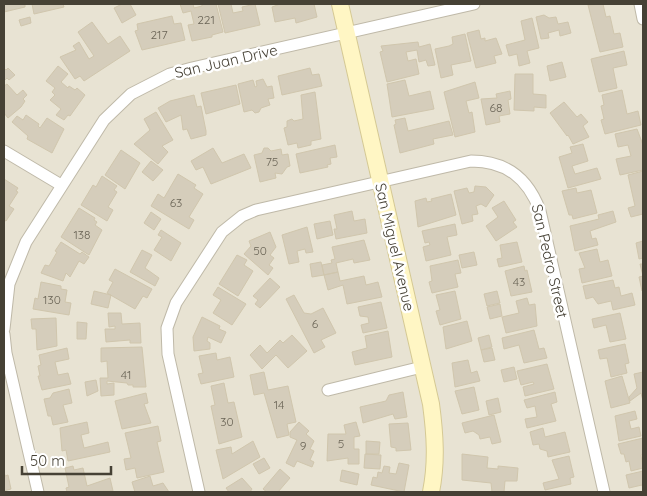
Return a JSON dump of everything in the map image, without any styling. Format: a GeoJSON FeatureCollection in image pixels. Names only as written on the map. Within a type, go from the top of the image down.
{"type":"FeatureCollection","features":[{"type":"Feature","properties":{"kind":"street","name":"San Miguel Avenue"},"geometry":{"type":"LineString","coordinates":[[340,4],[435,432],[432,492]]}},
{"type":"Feature","properties":{"kind":"street","name":"San Juan Drive"},"geometry":{"type":"LineString","coordinates":[[4,329],[8,284],[26,242],[104,120],[131,94],[150,83],[192,68],[474,4]]}},
{"type":"Feature","properties":{"kind":"street"},"geometry":{"type":"LineString","coordinates":[[640,4],[643,19]]}},
{"type":"Feature","properties":{"kind":"street"},"geometry":{"type":"LineString","coordinates":[[4,151],[61,185]]}},
{"type":"Feature","properties":{"kind":"street","name":"San Pedro Street"},"geometry":{"type":"LineString","coordinates":[[199,492],[168,354],[167,328],[176,303],[222,232],[242,216],[274,205],[379,180],[456,164],[485,161],[509,169],[527,185],[540,211],[604,492]]}},
{"type":"Feature","properties":{"kind":"street"},"geometry":{"type":"LineString","coordinates":[[4,334],[38,492]]}},
{"type":"Feature","properties":{"kind":"street"},"geometry":{"type":"LineString","coordinates":[[328,390],[422,367]]}},
{"type":"Feature","properties":{"kind":"shaded area"},"geometry":{"type":"Polygon","coordinates":[[[4,4],[643,4],[643,492],[4,492],[4,4]]]}},
{"type":"Feature","properties":{"kind":"building"},"geometry":{"type":"Polygon","coordinates":[[[4,4],[25,4],[25,7],[4,12],[4,4]]]}},
{"type":"Feature","properties":{"kind":"building"},"geometry":{"type":"Polygon","coordinates":[[[32,4],[63,4],[64,7],[34,14],[32,4]]]}},
{"type":"Feature","properties":{"kind":"building"},"geometry":{"type":"Polygon","coordinates":[[[122,4],[130,4],[136,15],[122,23],[114,8],[122,4]]]}},
{"type":"Feature","properties":{"kind":"building"},"geometry":{"type":"Polygon","coordinates":[[[180,4],[193,4],[194,8],[202,6],[202,4],[216,4],[223,32],[212,35],[212,37],[192,41],[188,25],[194,24],[191,11],[183,13],[180,4]]]}},
{"type":"Feature","properties":{"kind":"building"},"geometry":{"type":"Polygon","coordinates":[[[218,4],[231,4],[233,13],[243,11],[242,7],[255,4],[260,25],[225,33],[218,4]]]}},
{"type":"Feature","properties":{"kind":"building"},"geometry":{"type":"Polygon","coordinates":[[[280,4],[314,4],[317,17],[296,23],[295,18],[275,22],[272,7],[280,4]]]}},
{"type":"Feature","properties":{"kind":"building"},"geometry":{"type":"Polygon","coordinates":[[[603,4],[606,17],[610,16],[614,34],[620,33],[623,47],[600,52],[588,5],[603,4]]]}},
{"type":"Feature","properties":{"kind":"building"},"geometry":{"type":"Polygon","coordinates":[[[544,15],[549,18],[556,17],[558,24],[568,22],[571,33],[560,36],[559,30],[548,33],[549,38],[541,39],[536,17],[544,15]]]}},
{"type":"Feature","properties":{"kind":"building"},"geometry":{"type":"Polygon","coordinates":[[[172,16],[174,24],[181,23],[185,40],[142,50],[135,31],[138,30],[137,24],[172,16]]]}},
{"type":"Feature","properties":{"kind":"building"},"geometry":{"type":"Polygon","coordinates":[[[30,17],[31,23],[21,26],[19,20],[30,17]]]}},
{"type":"Feature","properties":{"kind":"building"},"geometry":{"type":"Polygon","coordinates":[[[532,18],[539,48],[527,51],[530,63],[519,66],[517,54],[509,56],[506,45],[525,40],[521,21],[532,18]]]}},
{"type":"Feature","properties":{"kind":"building"},"geometry":{"type":"Polygon","coordinates":[[[92,22],[108,44],[120,36],[130,51],[84,81],[80,76],[75,79],[60,57],[76,50],[73,46],[79,42],[89,59],[94,56],[78,32],[92,22]]]}},
{"type":"Feature","properties":{"kind":"building"},"geometry":{"type":"Polygon","coordinates":[[[479,30],[481,39],[485,38],[485,41],[496,38],[502,54],[494,56],[496,63],[476,68],[467,33],[479,30]]]}},
{"type":"Feature","properties":{"kind":"building"},"geometry":{"type":"Polygon","coordinates":[[[465,34],[471,61],[451,65],[453,75],[441,78],[435,49],[453,44],[452,37],[465,34]]]}},
{"type":"Feature","properties":{"kind":"building"},"geometry":{"type":"Polygon","coordinates":[[[418,42],[419,47],[430,44],[435,65],[428,66],[426,60],[419,62],[417,50],[406,52],[408,61],[416,59],[419,74],[387,82],[380,52],[383,51],[381,46],[418,42]]]}},
{"type":"Feature","properties":{"kind":"building"},"geometry":{"type":"Polygon","coordinates":[[[624,51],[627,65],[613,68],[617,88],[599,92],[591,59],[624,51]]]}},
{"type":"Feature","properties":{"kind":"building"},"geometry":{"type":"Polygon","coordinates":[[[562,62],[566,77],[550,81],[547,66],[562,62]]]}},
{"type":"Feature","properties":{"kind":"building"},"geometry":{"type":"Polygon","coordinates":[[[58,66],[68,74],[61,82],[68,88],[69,86],[75,90],[77,88],[85,95],[70,116],[68,115],[64,120],[56,115],[61,109],[50,100],[55,95],[52,92],[55,88],[46,81],[58,66]]]}},
{"type":"Feature","properties":{"kind":"building"},"geometry":{"type":"Polygon","coordinates":[[[4,68],[6,70],[8,68],[15,75],[9,80],[7,78],[4,81],[4,68]]]}},
{"type":"Feature","properties":{"kind":"building"},"geometry":{"type":"Polygon","coordinates":[[[310,68],[312,75],[319,74],[322,86],[282,95],[278,76],[310,68]]]}},
{"type":"Feature","properties":{"kind":"building"},"geometry":{"type":"Polygon","coordinates":[[[515,74],[533,74],[533,94],[546,95],[546,108],[534,107],[534,111],[514,110],[515,74]]]}},
{"type":"Feature","properties":{"kind":"building"},"geometry":{"type":"Polygon","coordinates":[[[263,79],[267,87],[272,86],[274,98],[268,99],[270,105],[261,108],[259,112],[255,113],[252,110],[244,112],[238,84],[253,80],[255,87],[257,86],[256,81],[263,79]]]}},
{"type":"Feature","properties":{"kind":"building"},"geometry":{"type":"Polygon","coordinates":[[[405,80],[409,96],[430,91],[434,109],[392,117],[387,84],[405,80]]]}},
{"type":"Feature","properties":{"kind":"building"},"geometry":{"type":"Polygon","coordinates":[[[475,82],[479,98],[466,101],[469,113],[472,112],[475,132],[455,137],[444,92],[475,82]]]}},
{"type":"Feature","properties":{"kind":"building"},"geometry":{"type":"Polygon","coordinates":[[[7,84],[17,95],[23,90],[27,95],[23,99],[25,101],[21,107],[8,118],[4,113],[4,86],[7,84]]]}},
{"type":"Feature","properties":{"kind":"building"},"geometry":{"type":"Polygon","coordinates":[[[236,85],[240,104],[206,114],[201,93],[236,85]]]}},
{"type":"Feature","properties":{"kind":"building"},"geometry":{"type":"Polygon","coordinates":[[[622,90],[627,114],[638,111],[641,125],[605,134],[601,120],[604,119],[601,106],[604,105],[602,95],[622,90]]]}},
{"type":"Feature","properties":{"kind":"building"},"geometry":{"type":"Polygon","coordinates":[[[510,91],[511,99],[508,100],[510,114],[499,116],[500,122],[486,125],[481,99],[497,98],[496,94],[510,91]]]}},
{"type":"Feature","properties":{"kind":"building"},"geometry":{"type":"Polygon","coordinates":[[[315,92],[321,139],[311,141],[311,145],[298,148],[297,143],[288,145],[284,128],[287,127],[287,121],[303,119],[301,95],[315,92]]]}},
{"type":"Feature","properties":{"kind":"building"},"geometry":{"type":"Polygon","coordinates":[[[194,95],[197,107],[201,106],[206,135],[191,139],[187,129],[183,130],[181,115],[166,122],[158,108],[170,101],[194,95]]]}},
{"type":"Feature","properties":{"kind":"building"},"geometry":{"type":"Polygon","coordinates":[[[564,102],[577,117],[581,114],[588,122],[583,126],[589,137],[573,144],[550,113],[564,102]]]}},
{"type":"Feature","properties":{"kind":"building"},"geometry":{"type":"Polygon","coordinates":[[[156,112],[173,140],[162,146],[168,152],[158,164],[134,144],[150,130],[144,119],[156,112]]]}},
{"type":"Feature","properties":{"kind":"building"},"geometry":{"type":"Polygon","coordinates":[[[26,115],[39,124],[40,128],[47,118],[64,129],[52,153],[27,139],[28,136],[12,122],[17,116],[23,120],[26,115]]]}},
{"type":"Feature","properties":{"kind":"building"},"geometry":{"type":"Polygon","coordinates":[[[405,118],[408,131],[449,121],[453,135],[433,139],[434,144],[400,153],[394,125],[396,124],[395,120],[405,118]]]}},
{"type":"Feature","properties":{"kind":"building"},"geometry":{"type":"Polygon","coordinates":[[[637,129],[643,145],[643,170],[620,175],[616,159],[631,156],[628,145],[618,147],[615,134],[637,129]]]}},
{"type":"Feature","properties":{"kind":"building"},"geometry":{"type":"Polygon","coordinates":[[[583,144],[588,161],[572,166],[575,174],[597,168],[601,179],[568,188],[559,157],[572,153],[570,147],[583,144]]]}},
{"type":"Feature","properties":{"kind":"building"},"geometry":{"type":"Polygon","coordinates":[[[335,145],[337,157],[330,158],[331,164],[327,165],[328,167],[300,173],[296,154],[335,145]]]}},
{"type":"Feature","properties":{"kind":"building"},"geometry":{"type":"Polygon","coordinates":[[[213,148],[222,163],[244,154],[251,168],[211,184],[203,167],[196,170],[191,161],[213,148]]]}},
{"type":"Feature","properties":{"kind":"building"},"geometry":{"type":"Polygon","coordinates":[[[264,148],[268,148],[271,151],[281,149],[282,155],[288,154],[290,166],[282,174],[275,173],[276,178],[260,182],[254,155],[262,153],[264,148]]]}},
{"type":"Feature","properties":{"kind":"building"},"geometry":{"type":"Polygon","coordinates":[[[121,150],[140,163],[125,189],[105,175],[121,150]]]}},
{"type":"Feature","properties":{"kind":"building"},"geometry":{"type":"Polygon","coordinates":[[[151,161],[163,170],[153,181],[142,172],[151,161]]]}},
{"type":"Feature","properties":{"kind":"building"},"geometry":{"type":"Polygon","coordinates":[[[643,171],[643,214],[631,217],[628,208],[635,206],[628,175],[643,171]]]}},
{"type":"Feature","properties":{"kind":"building"},"geometry":{"type":"Polygon","coordinates":[[[178,174],[196,185],[194,188],[203,194],[189,217],[194,220],[189,229],[151,206],[158,194],[164,198],[178,174]]]}},
{"type":"Feature","properties":{"kind":"building"},"geometry":{"type":"Polygon","coordinates":[[[102,176],[117,186],[114,190],[117,192],[108,207],[113,210],[107,221],[81,205],[93,185],[96,187],[102,176]]]}},
{"type":"Feature","properties":{"kind":"building"},"geometry":{"type":"Polygon","coordinates":[[[4,179],[18,188],[16,191],[18,192],[9,206],[14,209],[6,221],[4,220],[4,179]]]}},
{"type":"Feature","properties":{"kind":"building"},"geometry":{"type":"Polygon","coordinates":[[[475,186],[486,187],[494,195],[486,207],[481,204],[476,206],[478,214],[472,215],[473,221],[462,224],[454,191],[467,188],[469,193],[474,192],[475,186]]]}},
{"type":"Feature","properties":{"kind":"building"},"geometry":{"type":"Polygon","coordinates":[[[576,188],[577,193],[591,190],[597,213],[573,219],[572,215],[569,215],[562,191],[576,188]]]}},
{"type":"Feature","properties":{"kind":"building"},"geometry":{"type":"Polygon","coordinates":[[[451,194],[456,215],[418,227],[415,201],[426,198],[427,202],[432,201],[431,199],[451,194]]]}},
{"type":"Feature","properties":{"kind":"building"},"geometry":{"type":"Polygon","coordinates":[[[504,201],[516,220],[513,222],[517,227],[496,241],[486,226],[498,217],[492,208],[504,201]]]}},
{"type":"Feature","properties":{"kind":"building"},"geometry":{"type":"Polygon","coordinates":[[[79,208],[95,218],[94,220],[97,222],[95,225],[102,230],[89,255],[61,237],[79,208]]]}},
{"type":"Feature","properties":{"kind":"building"},"geometry":{"type":"Polygon","coordinates":[[[352,211],[354,221],[365,219],[367,233],[336,239],[334,229],[337,229],[334,215],[352,211]]]}},
{"type":"Feature","properties":{"kind":"building"},"geometry":{"type":"Polygon","coordinates":[[[613,211],[616,222],[590,231],[592,239],[596,238],[598,245],[575,251],[570,226],[599,219],[598,215],[613,211]]]}},
{"type":"Feature","properties":{"kind":"building"},"geometry":{"type":"Polygon","coordinates":[[[151,212],[161,219],[154,230],[144,223],[151,212]]]}},
{"type":"Feature","properties":{"kind":"building"},"geometry":{"type":"Polygon","coordinates":[[[330,221],[333,235],[317,239],[314,224],[330,221]]]}},
{"type":"Feature","properties":{"kind":"building"},"geometry":{"type":"Polygon","coordinates":[[[455,224],[457,235],[447,237],[451,255],[426,261],[423,247],[430,245],[429,242],[425,243],[422,231],[455,224]]]}},
{"type":"Feature","properties":{"kind":"building"},"geometry":{"type":"Polygon","coordinates":[[[307,227],[313,252],[306,253],[305,249],[297,251],[299,262],[289,264],[282,235],[307,227]]]}},
{"type":"Feature","properties":{"kind":"building"},"geometry":{"type":"Polygon","coordinates":[[[161,230],[181,243],[171,261],[154,250],[162,237],[158,235],[161,230]]]}},
{"type":"Feature","properties":{"kind":"building"},"geometry":{"type":"Polygon","coordinates":[[[270,232],[276,247],[270,255],[274,258],[269,265],[273,268],[268,275],[244,254],[251,246],[249,241],[270,232]]]}},
{"type":"Feature","properties":{"kind":"building"},"geometry":{"type":"Polygon","coordinates":[[[364,240],[370,260],[354,263],[353,259],[336,263],[338,272],[324,275],[322,265],[332,263],[331,260],[335,259],[332,247],[364,240]]]}},
{"type":"Feature","properties":{"kind":"building"},"geometry":{"type":"Polygon","coordinates":[[[643,241],[643,258],[639,259],[636,243],[643,241]]]}},
{"type":"Feature","properties":{"kind":"building"},"geometry":{"type":"Polygon","coordinates":[[[61,242],[80,254],[82,252],[89,257],[84,264],[79,261],[70,277],[66,273],[63,281],[41,273],[45,265],[49,266],[61,242]]]}},
{"type":"Feature","properties":{"kind":"building"},"geometry":{"type":"Polygon","coordinates":[[[517,242],[522,262],[499,267],[497,259],[502,258],[500,245],[517,242]]]}},
{"type":"Feature","properties":{"kind":"building"},"geometry":{"type":"Polygon","coordinates":[[[597,249],[600,262],[608,260],[612,276],[582,283],[579,269],[585,268],[579,253],[597,249]]]}},
{"type":"Feature","properties":{"kind":"building"},"geometry":{"type":"Polygon","coordinates":[[[142,250],[152,255],[145,268],[159,278],[155,286],[130,272],[142,250]]]}},
{"type":"Feature","properties":{"kind":"building"},"geometry":{"type":"Polygon","coordinates":[[[474,252],[477,265],[462,268],[459,255],[474,252]]]}},
{"type":"Feature","properties":{"kind":"building"},"geometry":{"type":"Polygon","coordinates":[[[237,255],[247,260],[244,265],[253,271],[238,296],[219,284],[237,255]]]}},
{"type":"Feature","properties":{"kind":"building"},"geometry":{"type":"Polygon","coordinates":[[[458,260],[461,273],[455,274],[458,287],[432,293],[429,282],[432,281],[430,266],[458,260]]]}},
{"type":"Feature","properties":{"kind":"building"},"geometry":{"type":"Polygon","coordinates":[[[321,262],[324,275],[312,277],[310,264],[321,262]]]}},
{"type":"Feature","properties":{"kind":"building"},"geometry":{"type":"Polygon","coordinates":[[[640,264],[643,264],[643,276],[640,264]]]}},
{"type":"Feature","properties":{"kind":"building"},"geometry":{"type":"Polygon","coordinates":[[[524,266],[525,271],[527,270],[532,292],[511,296],[505,271],[524,266]]]}},
{"type":"Feature","properties":{"kind":"building"},"geometry":{"type":"Polygon","coordinates":[[[115,269],[152,289],[147,298],[143,296],[135,309],[107,293],[113,282],[109,280],[115,269]]]}},
{"type":"Feature","properties":{"kind":"building"},"geometry":{"type":"Polygon","coordinates":[[[338,272],[340,281],[364,276],[366,285],[378,282],[382,297],[347,304],[343,285],[328,290],[324,275],[338,272]]]}},
{"type":"Feature","properties":{"kind":"building"},"geometry":{"type":"Polygon","coordinates":[[[643,276],[643,291],[642,291],[639,277],[643,276]]]}},
{"type":"Feature","properties":{"kind":"building"},"geometry":{"type":"Polygon","coordinates":[[[270,278],[280,287],[260,308],[255,304],[258,300],[253,296],[270,278]]]}},
{"type":"Feature","properties":{"kind":"building"},"geometry":{"type":"Polygon","coordinates":[[[613,280],[615,288],[619,287],[621,296],[632,293],[635,305],[613,310],[611,301],[598,304],[593,297],[586,299],[583,286],[613,280]]]}},
{"type":"Feature","properties":{"kind":"building"},"geometry":{"type":"Polygon","coordinates":[[[41,282],[61,286],[61,289],[67,290],[65,302],[71,303],[69,315],[33,309],[35,298],[38,299],[41,282]]]}},
{"type":"Feature","properties":{"kind":"building"},"geometry":{"type":"Polygon","coordinates":[[[218,287],[246,304],[232,325],[213,313],[221,300],[213,295],[218,287]]]}},
{"type":"Feature","properties":{"kind":"building"},"geometry":{"type":"Polygon","coordinates":[[[94,291],[111,295],[108,308],[91,304],[94,291]]]}},
{"type":"Feature","properties":{"kind":"building"},"geometry":{"type":"Polygon","coordinates":[[[455,291],[461,319],[440,325],[436,311],[440,310],[436,295],[455,291]]]}},
{"type":"Feature","properties":{"kind":"building"},"geometry":{"type":"Polygon","coordinates":[[[497,291],[500,303],[487,306],[484,294],[497,291]]]}},
{"type":"Feature","properties":{"kind":"building"},"geometry":{"type":"Polygon","coordinates":[[[294,295],[304,313],[311,314],[323,308],[336,333],[321,340],[325,347],[314,353],[286,299],[294,295]]]}},
{"type":"Feature","properties":{"kind":"building"},"geometry":{"type":"Polygon","coordinates":[[[527,298],[529,305],[535,304],[537,326],[506,333],[502,317],[519,313],[516,301],[527,298]]]}},
{"type":"Feature","properties":{"kind":"building"},"geometry":{"type":"Polygon","coordinates":[[[381,302],[387,328],[363,333],[361,325],[369,323],[368,317],[360,316],[358,307],[381,302]]]}},
{"type":"Feature","properties":{"kind":"building"},"geometry":{"type":"Polygon","coordinates":[[[500,304],[502,316],[490,319],[487,307],[500,304]]]}},
{"type":"Feature","properties":{"kind":"building"},"geometry":{"type":"Polygon","coordinates":[[[108,313],[121,313],[122,324],[140,323],[141,343],[130,343],[130,340],[106,342],[105,329],[115,329],[115,326],[109,327],[108,313]]]}},
{"type":"Feature","properties":{"kind":"building"},"geometry":{"type":"Polygon","coordinates":[[[620,313],[626,339],[610,342],[606,325],[594,328],[592,319],[620,313]]]}},
{"type":"Feature","properties":{"kind":"building"},"geometry":{"type":"Polygon","coordinates":[[[202,317],[220,326],[219,329],[226,332],[221,343],[208,337],[207,341],[210,343],[210,349],[194,351],[193,337],[202,317]]]}},
{"type":"Feature","properties":{"kind":"building"},"geometry":{"type":"Polygon","coordinates":[[[56,318],[57,346],[37,350],[36,329],[32,329],[31,319],[56,318]]]}},
{"type":"Feature","properties":{"kind":"building"},"geometry":{"type":"Polygon","coordinates":[[[467,321],[472,341],[446,349],[443,327],[467,321]]]}},
{"type":"Feature","properties":{"kind":"building"},"geometry":{"type":"Polygon","coordinates":[[[77,322],[87,323],[86,339],[77,339],[77,322]]]}},
{"type":"Feature","properties":{"kind":"building"},"geometry":{"type":"Polygon","coordinates":[[[534,330],[539,349],[544,348],[547,358],[524,363],[519,345],[504,349],[502,338],[534,330]]]}},
{"type":"Feature","properties":{"kind":"building"},"geometry":{"type":"Polygon","coordinates":[[[388,331],[392,357],[355,365],[352,352],[367,348],[365,336],[388,331]]]}},
{"type":"Feature","properties":{"kind":"building"},"geometry":{"type":"Polygon","coordinates":[[[292,335],[307,351],[288,368],[276,355],[262,369],[250,355],[260,345],[267,353],[280,340],[283,343],[292,335]]]}},
{"type":"Feature","properties":{"kind":"building"},"geometry":{"type":"Polygon","coordinates":[[[489,335],[492,347],[481,350],[478,338],[489,335]]]}},
{"type":"Feature","properties":{"kind":"building"},"geometry":{"type":"Polygon","coordinates":[[[625,344],[629,363],[625,364],[627,373],[611,377],[607,358],[600,359],[598,350],[625,344]]]}},
{"type":"Feature","properties":{"kind":"building"},"geometry":{"type":"Polygon","coordinates":[[[142,347],[146,387],[133,387],[133,385],[128,385],[127,383],[107,381],[107,384],[114,383],[114,395],[101,396],[100,378],[108,378],[107,361],[101,362],[101,348],[142,347]]]}},
{"type":"Feature","properties":{"kind":"building"},"geometry":{"type":"Polygon","coordinates":[[[67,348],[69,359],[55,362],[58,375],[68,373],[71,384],[42,390],[38,376],[40,376],[38,366],[41,365],[39,355],[67,348]]]}},
{"type":"Feature","properties":{"kind":"building"},"geometry":{"type":"Polygon","coordinates":[[[492,348],[495,360],[484,362],[481,350],[492,348]]]}},
{"type":"Feature","properties":{"kind":"building"},"geometry":{"type":"Polygon","coordinates":[[[216,353],[217,360],[230,357],[234,377],[201,384],[198,374],[203,373],[199,356],[216,353]]]}},
{"type":"Feature","properties":{"kind":"building"},"geometry":{"type":"Polygon","coordinates":[[[468,360],[471,373],[477,371],[480,381],[455,387],[452,363],[468,360]]]}},
{"type":"Feature","properties":{"kind":"building"},"geometry":{"type":"Polygon","coordinates":[[[547,364],[554,389],[525,396],[523,387],[534,384],[533,382],[521,385],[517,371],[547,364]]]}},
{"type":"Feature","properties":{"kind":"building"},"geometry":{"type":"Polygon","coordinates":[[[514,367],[517,379],[504,382],[501,370],[514,367]]]}},
{"type":"Feature","properties":{"kind":"building"},"geometry":{"type":"Polygon","coordinates":[[[264,372],[268,390],[288,386],[296,422],[287,424],[289,435],[277,438],[264,393],[254,395],[250,375],[264,372]]]}},
{"type":"Feature","properties":{"kind":"building"},"geometry":{"type":"Polygon","coordinates":[[[643,372],[643,401],[641,393],[630,401],[629,397],[637,388],[634,374],[643,372]]]}},
{"type":"Feature","properties":{"kind":"building"},"geometry":{"type":"Polygon","coordinates":[[[622,376],[630,403],[611,408],[605,381],[622,376]]]}},
{"type":"Feature","properties":{"kind":"building"},"geometry":{"type":"Polygon","coordinates":[[[96,380],[98,391],[87,396],[85,382],[96,380]]]}},
{"type":"Feature","properties":{"kind":"building"},"geometry":{"type":"Polygon","coordinates":[[[224,383],[228,403],[234,402],[242,437],[219,444],[211,406],[215,405],[211,386],[224,383]]]}},
{"type":"Feature","properties":{"kind":"building"},"geometry":{"type":"Polygon","coordinates":[[[474,387],[479,410],[462,414],[455,391],[474,387]]]}},
{"type":"Feature","properties":{"kind":"building"},"geometry":{"type":"Polygon","coordinates":[[[69,389],[72,403],[63,405],[68,422],[53,425],[51,416],[48,416],[44,399],[50,398],[53,393],[69,389]]]}},
{"type":"Feature","properties":{"kind":"building"},"geometry":{"type":"Polygon","coordinates":[[[403,392],[407,417],[395,419],[393,414],[363,423],[360,407],[386,401],[389,395],[403,392]]]}},
{"type":"Feature","properties":{"kind":"building"},"geometry":{"type":"Polygon","coordinates":[[[555,392],[557,402],[551,404],[556,421],[527,428],[525,419],[537,417],[535,406],[527,408],[524,400],[555,392]]]}},
{"type":"Feature","properties":{"kind":"building"},"geometry":{"type":"Polygon","coordinates":[[[146,393],[148,403],[144,404],[151,423],[122,429],[115,401],[146,393]]]}},
{"type":"Feature","properties":{"kind":"building"},"geometry":{"type":"Polygon","coordinates":[[[498,398],[501,412],[489,415],[486,401],[498,398]]]}},
{"type":"Feature","properties":{"kind":"building"},"geometry":{"type":"Polygon","coordinates":[[[635,411],[637,419],[629,421],[631,429],[639,427],[641,436],[619,441],[615,416],[635,411]]]}},
{"type":"Feature","properties":{"kind":"building"},"geometry":{"type":"Polygon","coordinates":[[[494,415],[501,442],[492,444],[490,437],[480,439],[479,435],[473,431],[465,433],[462,423],[494,415]]]}},
{"type":"Feature","properties":{"kind":"building"},"geometry":{"type":"Polygon","coordinates":[[[87,422],[89,433],[81,435],[84,448],[108,442],[110,452],[68,461],[66,450],[62,451],[60,428],[87,422]]]}},
{"type":"Feature","properties":{"kind":"building"},"geometry":{"type":"Polygon","coordinates":[[[299,422],[309,431],[306,434],[314,441],[310,449],[314,451],[310,460],[314,462],[312,467],[297,461],[294,467],[286,463],[297,440],[290,437],[290,432],[299,422]]]}},
{"type":"Feature","properties":{"kind":"building"},"geometry":{"type":"Polygon","coordinates":[[[356,422],[360,436],[354,437],[354,449],[359,449],[359,464],[348,464],[348,458],[327,461],[328,434],[346,434],[344,425],[356,422]]]}},
{"type":"Feature","properties":{"kind":"building"},"geometry":{"type":"Polygon","coordinates":[[[408,423],[411,450],[396,451],[396,448],[391,447],[389,424],[408,423]]]}},
{"type":"Feature","properties":{"kind":"building"},"geometry":{"type":"Polygon","coordinates":[[[158,426],[161,441],[157,442],[164,472],[137,478],[135,468],[126,470],[124,459],[131,458],[125,433],[158,426]]]}},
{"type":"Feature","properties":{"kind":"building"},"geometry":{"type":"Polygon","coordinates":[[[543,428],[545,437],[565,432],[570,452],[548,457],[547,451],[540,449],[539,444],[533,445],[530,432],[543,428]]]}},
{"type":"Feature","properties":{"kind":"building"},"geometry":{"type":"Polygon","coordinates":[[[643,438],[643,454],[641,455],[643,468],[631,471],[629,461],[626,462],[618,444],[643,438]]]}},
{"type":"Feature","properties":{"kind":"building"},"geometry":{"type":"Polygon","coordinates":[[[253,441],[260,457],[223,479],[216,450],[231,447],[232,454],[253,441]]]}},
{"type":"Feature","properties":{"kind":"building"},"geometry":{"type":"Polygon","coordinates":[[[366,441],[380,442],[379,454],[366,454],[366,441]]]}},
{"type":"Feature","properties":{"kind":"building"},"geometry":{"type":"Polygon","coordinates":[[[365,454],[381,455],[380,469],[364,468],[365,454]]]}},
{"type":"Feature","properties":{"kind":"building"},"geometry":{"type":"Polygon","coordinates":[[[462,454],[488,457],[487,468],[498,469],[498,466],[518,468],[517,481],[505,481],[504,492],[492,492],[491,483],[462,480],[462,454]]]}},
{"type":"Feature","properties":{"kind":"building"},"geometry":{"type":"Polygon","coordinates":[[[569,456],[574,477],[570,478],[571,484],[545,490],[543,483],[559,479],[552,460],[569,456]]]}},
{"type":"Feature","properties":{"kind":"building"},"geometry":{"type":"Polygon","coordinates":[[[264,458],[270,468],[259,474],[253,464],[264,458]]]}},
{"type":"Feature","properties":{"kind":"building"},"geometry":{"type":"Polygon","coordinates":[[[399,463],[409,465],[404,492],[371,485],[373,477],[377,478],[378,472],[382,473],[384,466],[390,467],[389,473],[396,474],[399,463]]]}},
{"type":"Feature","properties":{"kind":"building"},"geometry":{"type":"Polygon","coordinates":[[[73,466],[74,470],[83,468],[87,486],[110,478],[113,491],[67,492],[66,488],[69,487],[65,468],[73,466]]]}},
{"type":"Feature","properties":{"kind":"building"},"geometry":{"type":"Polygon","coordinates":[[[280,469],[290,478],[278,492],[267,492],[263,489],[280,469]]]}},
{"type":"Feature","properties":{"kind":"building"},"geometry":{"type":"Polygon","coordinates":[[[342,470],[359,474],[357,485],[340,481],[342,470]]]}},
{"type":"Feature","properties":{"kind":"building"},"geometry":{"type":"Polygon","coordinates":[[[4,471],[5,476],[8,475],[11,489],[4,491],[4,471]]]}},
{"type":"Feature","properties":{"kind":"building"},"geometry":{"type":"Polygon","coordinates":[[[643,471],[643,489],[642,485],[629,488],[626,475],[643,471]]]}},
{"type":"Feature","properties":{"kind":"building"},"geometry":{"type":"Polygon","coordinates":[[[150,476],[153,486],[163,483],[169,492],[135,492],[132,482],[150,476]]]}},
{"type":"Feature","properties":{"kind":"building"},"geometry":{"type":"Polygon","coordinates":[[[242,478],[252,489],[250,492],[229,492],[226,488],[242,478]]]}}]}
